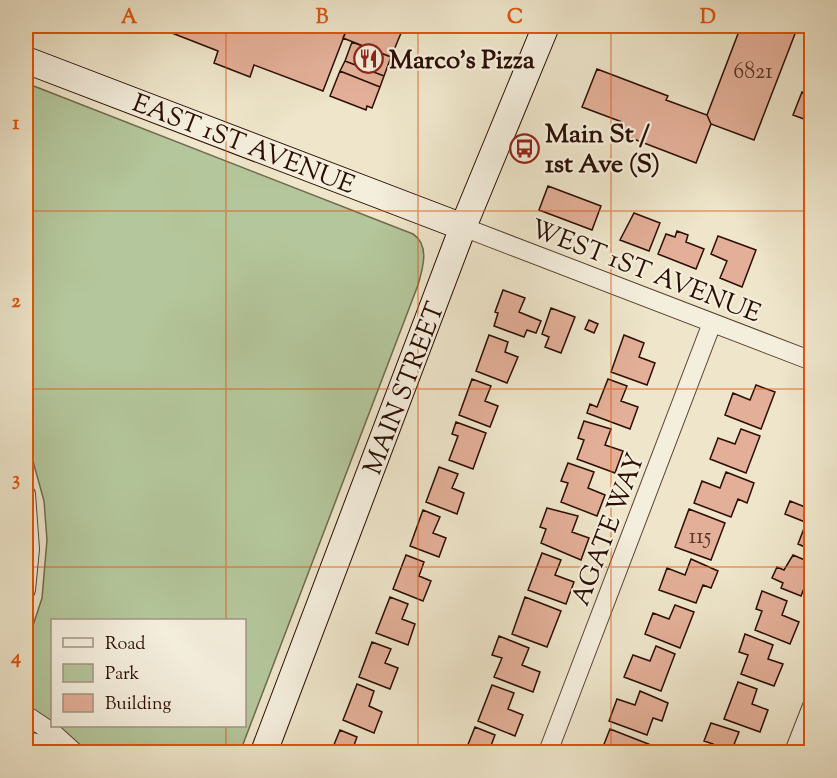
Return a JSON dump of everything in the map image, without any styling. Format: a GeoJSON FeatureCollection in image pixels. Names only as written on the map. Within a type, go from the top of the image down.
{"type":"FeatureCollection","features":[{"type":"Feature","properties":{"kind":"main road","name":"MAIN STREET"},"geometry":{"type":"LineString","coordinates":[[264,753],[463,227],[546,26]]}},
{"type":"Feature","properties":{"kind":"main road","name":"EAST 1ST AVENUE"},"geometry":{"type":"LineString","coordinates":[[26,60],[463,227]]}},
{"type":"Feature","properties":{"kind":"street","name":"WEST 1ST AVENUE"},"geometry":{"type":"LineString","coordinates":[[463,227],[812,361]]}},
{"type":"Feature","properties":{"kind":"street","name":"AGATE WAY"},"geometry":{"type":"LineString","coordinates":[[549,753],[712,323]]}},
{"type":"Feature","properties":{"kind":"street"},"geometry":{"type":"LineString","coordinates":[[26,494],[30,549],[26,590]]}},
{"type":"Feature","properties":{"kind":"street"},"geometry":{"type":"LineString","coordinates":[[794,753],[812,706]]}},
{"type":"Feature","properties":{"kind":"street"},"geometry":{"type":"LineString","coordinates":[[26,715],[54,732],[72,751]]}},
{"type":"Feature","properties":{"kind":"street"},"geometry":{"type":"LineString","coordinates":[[26,741],[72,751]]}},
{"type":"Feature","properties":{"kind":"green space"},"geometry":{"type":"Polygon","coordinates":[[[26,83],[413,234],[422,244],[424,257],[418,285],[240,752],[26,752],[26,647],[42,598],[47,540],[44,501],[26,436],[26,83]]]}},
{"type":"Feature","properties":{"kind":"building"},"geometry":{"type":"Polygon","coordinates":[[[154,26],[348,26],[323,91],[254,65],[250,77],[214,63],[218,51],[154,26]]]}},
{"type":"Feature","properties":{"kind":"building"},"geometry":{"type":"Polygon","coordinates":[[[348,26],[404,26],[391,57],[343,38],[348,26]]]}},
{"type":"Feature","properties":{"kind":"building"},"geometry":{"type":"Polygon","coordinates":[[[741,26],[798,26],[754,140],[711,124],[707,115],[741,26]]]}},
{"type":"Feature","properties":{"kind":"building","name":"Marco's Pizza"},"geometry":{"type":"Polygon","coordinates":[[[352,42],[391,57],[384,76],[345,61],[352,42]]]}},
{"type":"Feature","properties":{"kind":"building"},"geometry":{"type":"Polygon","coordinates":[[[345,61],[384,76],[380,87],[340,71],[345,61]]]}},
{"type":"Feature","properties":{"kind":"building"},"geometry":{"type":"Polygon","coordinates":[[[597,69],[668,96],[666,100],[707,115],[711,124],[696,163],[618,133],[622,122],[582,107],[597,69]]]}},
{"type":"Feature","properties":{"kind":"building"},"geometry":{"type":"Polygon","coordinates":[[[340,71],[380,87],[372,108],[367,106],[366,110],[330,96],[340,71]]]}},
{"type":"Feature","properties":{"kind":"building"},"geometry":{"type":"Polygon","coordinates":[[[802,92],[812,96],[812,122],[793,115],[802,92]]]}},
{"type":"Feature","properties":{"kind":"building"},"geometry":{"type":"Polygon","coordinates":[[[548,186],[601,206],[592,230],[539,210],[548,186]]]}},
{"type":"Feature","properties":{"kind":"building"},"geometry":{"type":"Polygon","coordinates":[[[634,213],[660,223],[649,251],[620,240],[634,213]]]}},
{"type":"Feature","properties":{"kind":"building"},"geometry":{"type":"Polygon","coordinates":[[[677,231],[688,235],[686,242],[704,249],[696,269],[658,254],[666,234],[675,237],[677,231]]]}},
{"type":"Feature","properties":{"kind":"building"},"geometry":{"type":"Polygon","coordinates":[[[718,236],[756,250],[742,287],[720,278],[727,261],[711,254],[718,236]]]}},
{"type":"Feature","properties":{"kind":"building"},"geometry":{"type":"Polygon","coordinates":[[[503,290],[525,298],[519,312],[541,321],[536,333],[527,330],[524,337],[494,326],[498,313],[495,312],[503,290]]]}},
{"type":"Feature","properties":{"kind":"building"},"geometry":{"type":"Polygon","coordinates":[[[551,308],[575,317],[561,353],[545,347],[549,337],[542,334],[551,308]]]}},
{"type":"Feature","properties":{"kind":"building"},"geometry":{"type":"Polygon","coordinates":[[[589,320],[598,324],[594,333],[585,329],[589,320]]]}},
{"type":"Feature","properties":{"kind":"building"},"geometry":{"type":"Polygon","coordinates":[[[489,335],[508,342],[505,352],[518,357],[507,383],[476,371],[489,335]]]}},
{"type":"Feature","properties":{"kind":"building"},"geometry":{"type":"Polygon","coordinates":[[[624,335],[644,343],[639,357],[655,363],[647,385],[611,372],[624,335]]]}},
{"type":"Feature","properties":{"kind":"building"},"geometry":{"type":"Polygon","coordinates":[[[472,379],[491,386],[485,401],[498,406],[490,427],[459,415],[472,379]]]}},
{"type":"Feature","properties":{"kind":"building"},"geometry":{"type":"Polygon","coordinates":[[[608,379],[627,386],[621,401],[638,407],[630,429],[587,413],[590,404],[597,407],[608,379]]]}},
{"type":"Feature","properties":{"kind":"building"},"geometry":{"type":"Polygon","coordinates":[[[756,385],[775,392],[761,429],[725,415],[733,393],[750,400],[756,385]]]}},
{"type":"Feature","properties":{"kind":"building"},"geometry":{"type":"Polygon","coordinates":[[[584,421],[611,429],[605,445],[623,451],[615,473],[577,459],[584,440],[578,438],[584,421]]]}},
{"type":"Feature","properties":{"kind":"building"},"geometry":{"type":"Polygon","coordinates":[[[456,422],[486,433],[473,469],[449,460],[458,436],[452,434],[456,422]]]}},
{"type":"Feature","properties":{"kind":"building"},"geometry":{"type":"Polygon","coordinates":[[[741,429],[760,436],[746,473],[710,459],[718,438],[735,444],[741,429]]]}},
{"type":"Feature","properties":{"kind":"building"},"geometry":{"type":"Polygon","coordinates":[[[568,463],[594,472],[588,488],[605,495],[597,516],[561,502],[568,483],[561,481],[568,463]]]}},
{"type":"Feature","properties":{"kind":"building"},"geometry":{"type":"Polygon","coordinates":[[[439,467],[458,474],[452,488],[464,493],[457,514],[426,502],[439,467]]]}},
{"type":"Feature","properties":{"kind":"building"},"geometry":{"type":"Polygon","coordinates":[[[726,472],[754,483],[747,503],[738,499],[731,517],[694,503],[702,481],[720,488],[726,472]]]}},
{"type":"Feature","properties":{"kind":"building"},"geometry":{"type":"Polygon","coordinates":[[[790,501],[810,509],[805,522],[785,514],[790,501]]]}},
{"type":"Feature","properties":{"kind":"building"},"geometry":{"type":"Polygon","coordinates":[[[547,508],[578,516],[572,532],[589,538],[581,560],[541,543],[546,529],[540,527],[547,508]]]}},
{"type":"Feature","properties":{"kind":"building"},"geometry":{"type":"Polygon","coordinates":[[[689,509],[725,523],[711,560],[675,547],[689,509]]]}},
{"type":"Feature","properties":{"kind":"building"},"geometry":{"type":"Polygon","coordinates":[[[423,510],[440,517],[433,533],[446,538],[439,557],[410,546],[423,510]]]}},
{"type":"Feature","properties":{"kind":"building"},"geometry":{"type":"Polygon","coordinates":[[[808,518],[812,519],[812,550],[798,544],[808,518]]]}},
{"type":"Feature","properties":{"kind":"building"},"geometry":{"type":"Polygon","coordinates":[[[542,553],[561,560],[555,575],[574,582],[566,604],[528,590],[542,553]]]}},
{"type":"Feature","properties":{"kind":"building"},"geometry":{"type":"Polygon","coordinates":[[[406,555],[424,562],[419,576],[431,581],[423,601],[393,589],[406,555]]]}},
{"type":"Feature","properties":{"kind":"building"},"geometry":{"type":"Polygon","coordinates":[[[793,555],[812,563],[812,583],[807,581],[801,596],[781,588],[783,583],[772,578],[777,567],[784,570],[793,555]]]}},
{"type":"Feature","properties":{"kind":"building"},"geometry":{"type":"Polygon","coordinates":[[[691,559],[718,571],[711,588],[703,585],[696,603],[659,590],[667,568],[685,575],[691,559]]]}},
{"type":"Feature","properties":{"kind":"building"},"geometry":{"type":"Polygon","coordinates":[[[762,591],[787,601],[782,615],[799,622],[790,644],[755,630],[762,611],[756,609],[762,591]]]}},
{"type":"Feature","properties":{"kind":"building"},"geometry":{"type":"Polygon","coordinates":[[[390,597],[408,604],[402,619],[415,624],[408,645],[376,633],[390,597]]]}},
{"type":"Feature","properties":{"kind":"building"},"geometry":{"type":"Polygon","coordinates":[[[525,597],[561,611],[547,647],[512,634],[525,597]]]}},
{"type":"Feature","properties":{"kind":"building"},"geometry":{"type":"Polygon","coordinates":[[[675,605],[694,612],[680,648],[645,634],[653,613],[669,619],[675,605]]]}},
{"type":"Feature","properties":{"kind":"building"},"geometry":{"type":"Polygon","coordinates":[[[745,634],[773,645],[768,659],[783,664],[774,686],[741,674],[748,655],[739,652],[745,634]]]}},
{"type":"Feature","properties":{"kind":"building"},"geometry":{"type":"Polygon","coordinates":[[[499,636],[529,648],[522,665],[540,672],[533,692],[494,677],[502,658],[492,655],[499,636]]]}},
{"type":"Feature","properties":{"kind":"building"},"geometry":{"type":"Polygon","coordinates":[[[372,642],[391,649],[385,663],[398,668],[390,689],[359,677],[372,642]]]}},
{"type":"Feature","properties":{"kind":"building"},"geometry":{"type":"Polygon","coordinates":[[[656,646],[675,654],[661,691],[624,677],[633,655],[650,661],[656,646]]]}},
{"type":"Feature","properties":{"kind":"building"},"geometry":{"type":"Polygon","coordinates":[[[738,682],[757,689],[752,704],[768,710],[760,732],[724,719],[738,682]]]}},
{"type":"Feature","properties":{"kind":"building"},"geometry":{"type":"Polygon","coordinates":[[[357,684],[374,691],[369,706],[382,712],[374,733],[343,720],[357,684]]]}},
{"type":"Feature","properties":{"kind":"building"},"geometry":{"type":"Polygon","coordinates":[[[492,685],[514,693],[508,709],[523,715],[515,736],[478,721],[492,685]]]}},
{"type":"Feature","properties":{"kind":"building"},"geometry":{"type":"Polygon","coordinates":[[[640,691],[668,703],[662,721],[653,718],[647,735],[609,721],[617,699],[635,705],[640,691]]]}},
{"type":"Feature","properties":{"kind":"building"},"geometry":{"type":"Polygon","coordinates":[[[711,723],[739,732],[733,747],[747,752],[710,752],[713,744],[704,741],[711,723]]]}},
{"type":"Feature","properties":{"kind":"building"},"geometry":{"type":"Polygon","coordinates":[[[475,727],[495,735],[489,751],[494,752],[465,752],[475,727]]]}},
{"type":"Feature","properties":{"kind":"building"},"geometry":{"type":"Polygon","coordinates":[[[610,729],[656,747],[654,752],[601,752],[610,729]]]}},
{"type":"Feature","properties":{"kind":"building"},"geometry":{"type":"Polygon","coordinates":[[[340,730],[357,737],[352,751],[357,752],[331,752],[340,730]]]}},
{"type":"Feature","properties":{"kind":"place","name":"Marco's Pizza"},"geometry":{"type":"Point","coordinates":[368,59]}},
{"type":"Feature","properties":{"kind":"place","name":"Main St / 1st Ave (S)"},"geometry":{"type":"Point","coordinates":[524,148]}}]}
